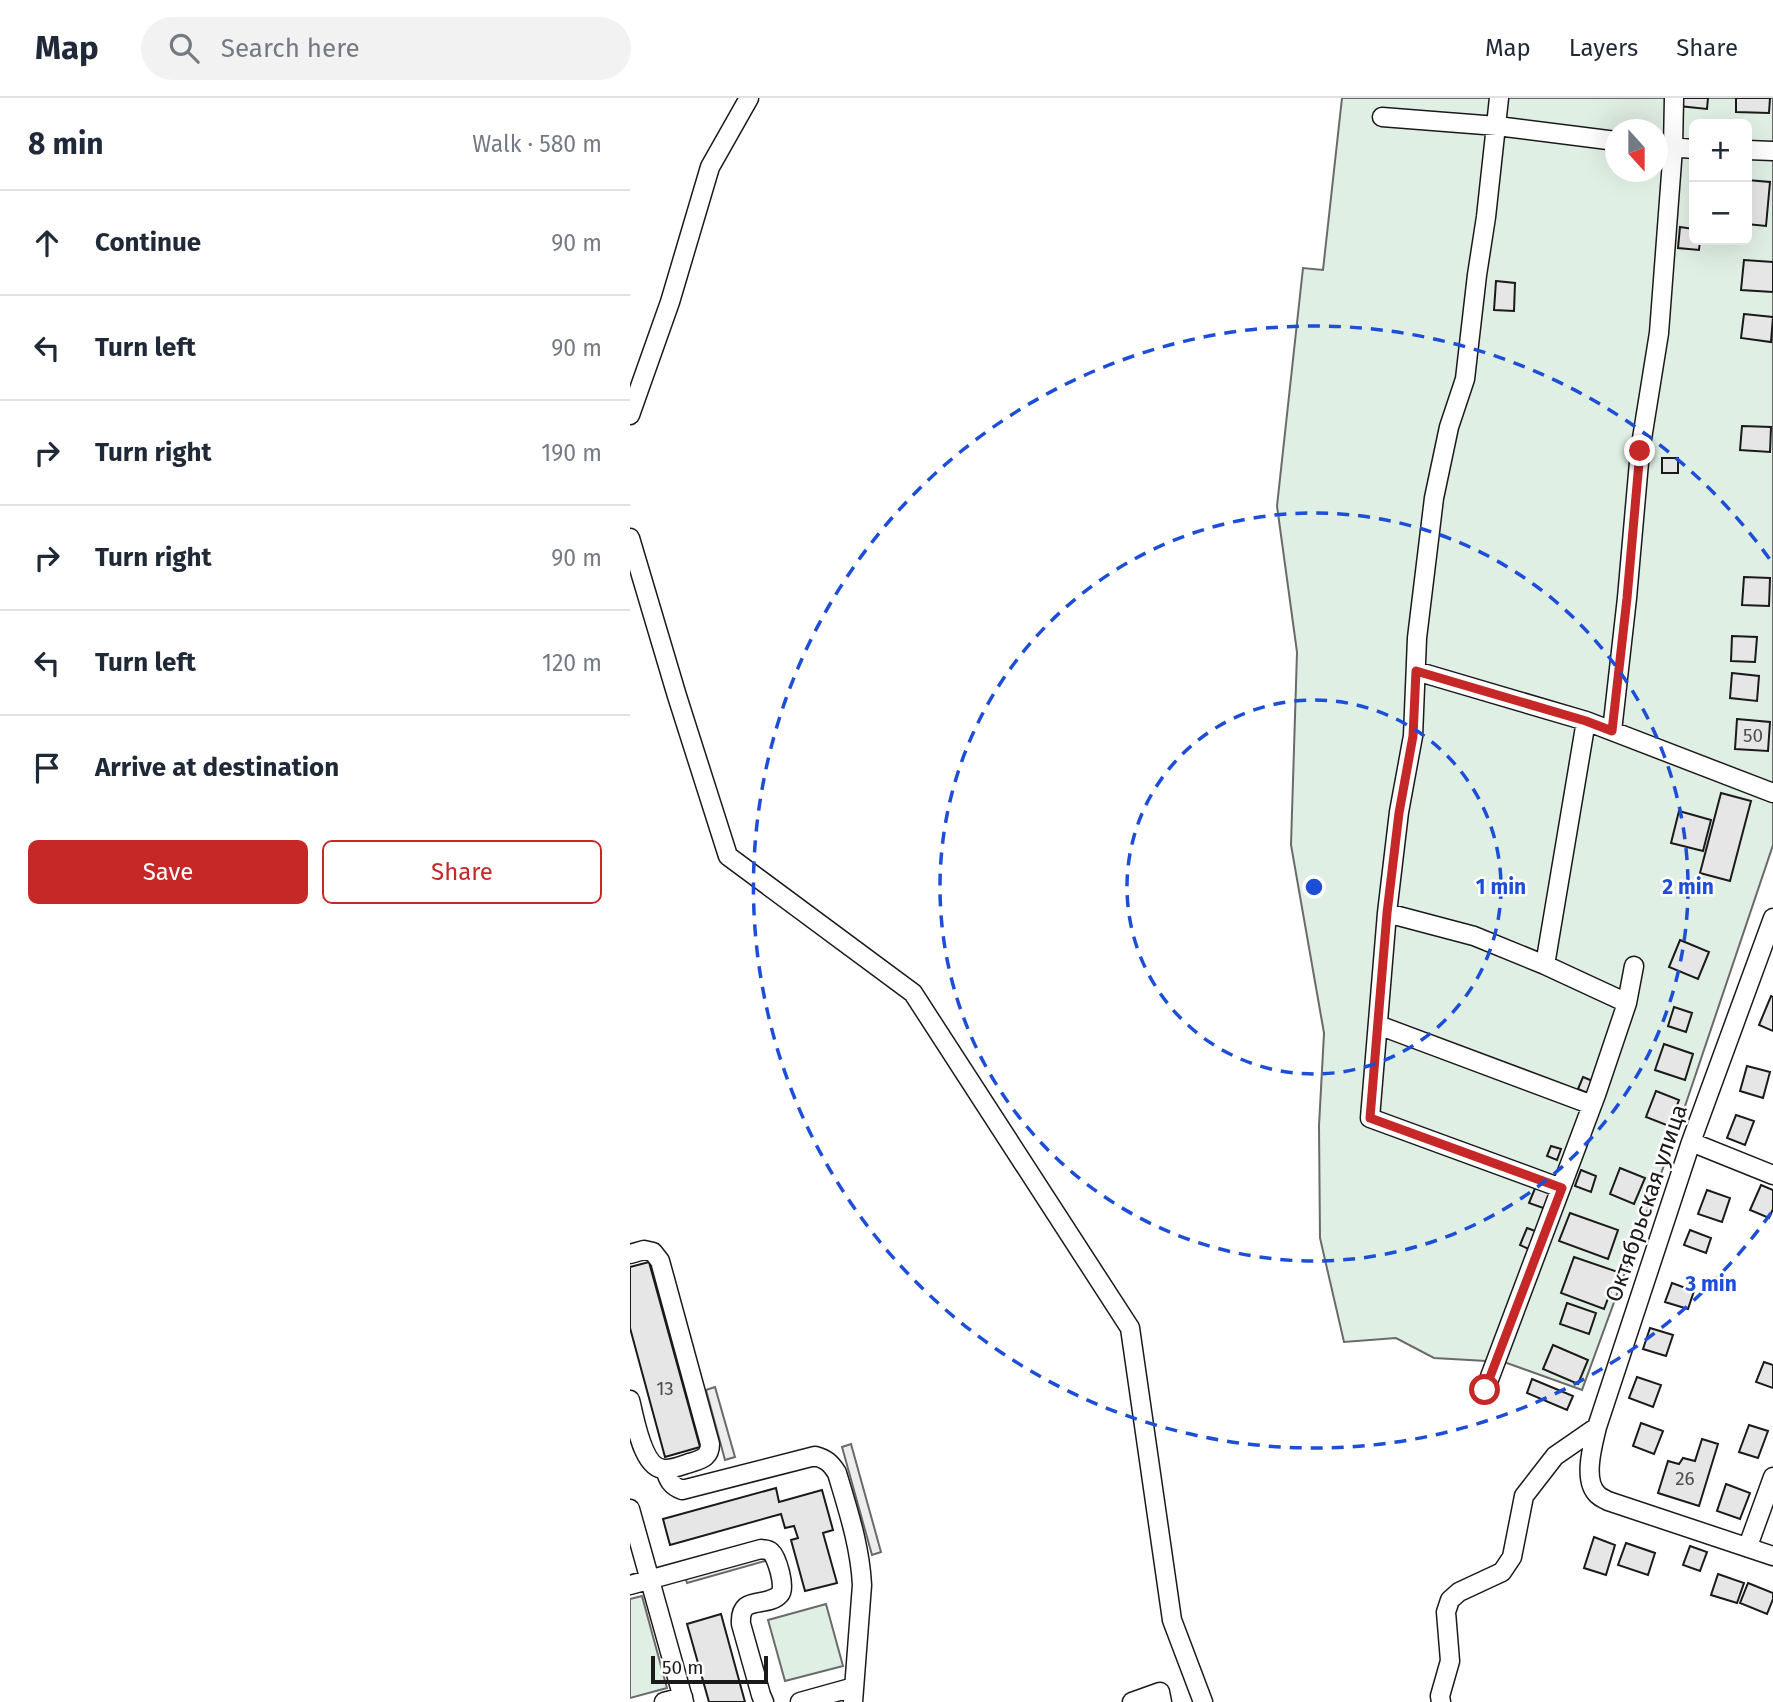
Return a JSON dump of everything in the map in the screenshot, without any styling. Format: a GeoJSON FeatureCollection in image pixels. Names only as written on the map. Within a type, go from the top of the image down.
{"type":"FeatureCollection","features":[{"type":"Feature","properties":{"kind":"street"},"geometry":{"type":"LineString","coordinates":[[630,415],[670,302],[710,167],[749,98]]}},
{"type":"Feature","properties":{"kind":"street"},"geometry":{"type":"LineString","coordinates":[[1499,98],[1465,379],[1449,427],[1434,498],[1418,638],[1413,736],[1399,813],[1387,913],[1370,1118],[1562,1188]]}},
{"type":"Feature","properties":{"kind":"street"},"geometry":{"type":"LineString","coordinates":[[1668,131],[1674,98]]}},
{"type":"Feature","properties":{"kind":"street"},"geometry":{"type":"LineString","coordinates":[[1382,117],[1497,126],[1605,140]]}},
{"type":"Feature","properties":{"kind":"street"},"geometry":{"type":"LineString","coordinates":[[1668,147],[1689,149]]}},
{"type":"Feature","properties":{"kind":"street"},"geometry":{"type":"LineString","coordinates":[[1752,150],[1773,151]]}},
{"type":"Feature","properties":{"kind":"street"},"geometry":{"type":"LineString","coordinates":[[1612,731],[1640,451],[1659,333],[1664,182]]}},
{"type":"Feature","properties":{"kind":"street"},"geometry":{"type":"LineString","coordinates":[[630,538],[728,856],[913,993],[1130,1328],[1172,1620],[1203,1702]]}},
{"type":"Feature","properties":{"kind":"street"},"geometry":{"type":"LineString","coordinates":[[1416,671],[1586,721],[1773,793]]}},
{"type":"Feature","properties":{"kind":"street"},"geometry":{"type":"LineString","coordinates":[[1545,965],[1586,721]]}},
{"type":"Feature","properties":{"kind":"street"},"geometry":{"type":"LineString","coordinates":[[1387,913],[1474,936],[1627,1003]]}},
{"type":"Feature","properties":{"kind":"street","name":"Октябрьская улица"},"geometry":{"type":"LineString","coordinates":[[1748,1546],[1608,1501],[1597,1495],[1589,1471],[1589,1457],[1692,1142],[1773,918]]}},
{"type":"Feature","properties":{"kind":"street"},"geometry":{"type":"LineString","coordinates":[[1485,1390],[1592,1105],[1627,1003],[1634,966]]}},
{"type":"Feature","properties":{"kind":"street"},"geometry":{"type":"LineString","coordinates":[[1378,1025],[1592,1105]]}},
{"type":"Feature","properties":{"kind":"street"},"geometry":{"type":"LineString","coordinates":[[1692,1142],[1773,1175]]}},
{"type":"Feature","properties":{"kind":"street"},"geometry":{"type":"LineString","coordinates":[[630,1254],[653,1252],[660,1261],[710,1444],[707,1456],[702,1460],[666,1469],[653,1465],[636,1447],[630,1400]]}},
{"type":"Feature","properties":{"kind":"street"},"geometry":{"type":"LineString","coordinates":[[1441,1702],[1440,1696],[1450,1661],[1446,1612],[1450,1600],[1459,1592],[1502,1572],[1512,1557],[1524,1496],[1555,1455],[1597,1427]]}},
{"type":"Feature","properties":{"kind":"street"},"geometry":{"type":"LineString","coordinates":[[666,1469],[668,1481],[682,1490],[815,1456],[825,1459],[837,1473],[858,1547],[862,1585],[853,1695],[800,1702]]}},
{"type":"Feature","properties":{"kind":"street"},"geometry":{"type":"LineString","coordinates":[[1773,1477],[1748,1546],[1773,1556]]}},
{"type":"Feature","properties":{"kind":"street"},"geometry":{"type":"LineString","coordinates":[[630,1509],[683,1699],[664,1702]]}},
{"type":"Feature","properties":{"kind":"street"},"geometry":{"type":"LineString","coordinates":[[630,1585],[761,1549],[773,1553],[783,1589],[774,1598],[750,1604],[741,1615],[741,1625],[764,1702]]}},
{"type":"Feature","properties":{"kind":"street"},"geometry":{"type":"LineString","coordinates":[[1132,1702],[1160,1692],[1162,1702]]}},
{"type":"Feature","properties":{"kind":"green space"},"geometry":{"type":"Polygon","coordinates":[[[1342,98],[1773,98],[1773,845],[1678,1127],[1582,1390],[1504,1362],[1434,1358],[1396,1338],[1344,1342],[1320,1238],[1319,1126],[1324,1033],[1291,845],[1297,652],[1277,506],[1303,268],[1323,270],[1342,98]]]}},
{"type":"Feature","properties":{"kind":"green space"},"geometry":{"type":"Polygon","coordinates":[[[642,1596],[667,1688],[630,1698],[630,1599],[642,1596]]]}},
{"type":"Feature","properties":{"kind":"green space"},"geometry":{"type":"Polygon","coordinates":[[[826,1604],[843,1666],[785,1681],[768,1620],[826,1604]]]}},
{"type":"Feature","properties":{"kind":"shaded area"},"geometry":{"type":"Polygon","coordinates":[[[715,1387],[735,1457],[725,1460],[706,1390],[715,1387]]]}},
{"type":"Feature","properties":{"kind":"shaded area"},"geometry":{"type":"Polygon","coordinates":[[[851,1444],[881,1552],[872,1555],[842,1447],[851,1444]]]}},
{"type":"Feature","properties":{"kind":"shaded area"},"geometry":{"type":"Polygon","coordinates":[[[762,1551],[765,1561],[687,1583],[684,1573],[762,1551]]]}},
{"type":"Feature","properties":{"kind":"building"},"geometry":{"type":"Polygon","coordinates":[[[1680,98],[1708,98],[1707,109],[1679,106],[1680,98]]]}},
{"type":"Feature","properties":{"kind":"building"},"geometry":{"type":"Polygon","coordinates":[[[1736,98],[1770,98],[1769,113],[1736,112],[1736,98]]]}},
{"type":"Feature","properties":{"kind":"building"},"geometry":{"type":"Polygon","coordinates":[[[1752,180],[1770,182],[1766,226],[1752,225],[1752,180]]]}},
{"type":"Feature","properties":{"kind":"building"},"geometry":{"type":"Polygon","coordinates":[[[1680,227],[1689,228],[1689,245],[1700,245],[1699,250],[1678,248],[1680,227]]]}},
{"type":"Feature","properties":{"kind":"building"},"geometry":{"type":"Polygon","coordinates":[[[1744,260],[1773,262],[1773,292],[1741,290],[1744,260]]]}},
{"type":"Feature","properties":{"kind":"building"},"geometry":{"type":"Polygon","coordinates":[[[1496,281],[1515,283],[1514,311],[1494,310],[1496,281]]]}},
{"type":"Feature","properties":{"kind":"building"},"geometry":{"type":"Polygon","coordinates":[[[1744,314],[1773,317],[1771,342],[1741,338],[1744,314]]]}},
{"type":"Feature","properties":{"kind":"building"},"geometry":{"type":"Polygon","coordinates":[[[1742,426],[1771,427],[1770,452],[1740,450],[1742,426]]]}},
{"type":"Feature","properties":{"kind":"building"},"geometry":{"type":"Polygon","coordinates":[[[1662,458],[1678,458],[1678,473],[1662,473],[1662,458]]]}},
{"type":"Feature","properties":{"kind":"building"},"geometry":{"type":"Polygon","coordinates":[[[1744,577],[1770,578],[1769,606],[1742,605],[1744,577]]]}},
{"type":"Feature","properties":{"kind":"building"},"geometry":{"type":"Polygon","coordinates":[[[1732,636],[1757,637],[1755,662],[1731,661],[1732,636]]]}},
{"type":"Feature","properties":{"kind":"building"},"geometry":{"type":"Polygon","coordinates":[[[1732,673],[1759,676],[1757,701],[1730,698],[1732,673]]]}},
{"type":"Feature","properties":{"kind":"building"},"geometry":{"type":"Polygon","coordinates":[[[1737,719],[1770,722],[1768,751],[1735,749],[1737,719]]]}},
{"type":"Feature","properties":{"kind":"building"},"geometry":{"type":"Polygon","coordinates":[[[1721,793],[1751,801],[1730,881],[1700,873],[1721,793]]]}},
{"type":"Feature","properties":{"kind":"building"},"geometry":{"type":"Polygon","coordinates":[[[1679,811],[1711,820],[1703,851],[1671,843],[1679,811]]]}},
{"type":"Feature","properties":{"kind":"building"},"geometry":{"type":"Polygon","coordinates":[[[1680,940],[1709,952],[1698,979],[1669,967],[1680,940]]]}},
{"type":"Feature","properties":{"kind":"building"},"geometry":{"type":"Polygon","coordinates":[[[1771,996],[1773,997],[1773,1031],[1759,1025],[1771,996]]]}},
{"type":"Feature","properties":{"kind":"building"},"geometry":{"type":"Polygon","coordinates":[[[1674,1007],[1692,1013],[1686,1032],[1668,1026],[1674,1007]]]}},
{"type":"Feature","properties":{"kind":"building"},"geometry":{"type":"Polygon","coordinates":[[[1664,1044],[1693,1054],[1685,1080],[1655,1070],[1664,1044]]]}},
{"type":"Feature","properties":{"kind":"building"},"geometry":{"type":"Polygon","coordinates":[[[1747,1066],[1770,1072],[1763,1098],[1740,1091],[1747,1066]]]}},
{"type":"Feature","properties":{"kind":"building"},"geometry":{"type":"Polygon","coordinates":[[[1583,1077],[1595,1082],[1590,1094],[1578,1089],[1583,1077]]]}},
{"type":"Feature","properties":{"kind":"building"},"geometry":{"type":"Polygon","coordinates":[[[1656,1091],[1679,1100],[1669,1126],[1646,1117],[1656,1091]]]}},
{"type":"Feature","properties":{"kind":"building"},"geometry":{"type":"Polygon","coordinates":[[[1736,1115],[1754,1121],[1745,1145],[1727,1138],[1736,1115]]]}},
{"type":"Feature","properties":{"kind":"building"},"geometry":{"type":"Polygon","coordinates":[[[1551,1146],[1561,1149],[1557,1160],[1547,1156],[1551,1146]]]}},
{"type":"Feature","properties":{"kind":"building"},"geometry":{"type":"Polygon","coordinates":[[[1620,1168],[1645,1178],[1634,1204],[1610,1194],[1620,1168]]]}},
{"type":"Feature","properties":{"kind":"building"},"geometry":{"type":"Polygon","coordinates":[[[1581,1170],[1596,1176],[1591,1192],[1575,1186],[1581,1170]]]}},
{"type":"Feature","properties":{"kind":"building"},"geometry":{"type":"Polygon","coordinates":[[[1761,1185],[1773,1190],[1773,1209],[1769,1218],[1750,1210],[1761,1185]]]}},
{"type":"Feature","properties":{"kind":"building"},"geometry":{"type":"Polygon","coordinates":[[[1536,1186],[1553,1192],[1546,1209],[1529,1203],[1536,1186]]]}},
{"type":"Feature","properties":{"kind":"building"},"geometry":{"type":"Polygon","coordinates":[[[1707,1190],[1730,1198],[1722,1222],[1698,1214],[1707,1190]]]}},
{"type":"Feature","properties":{"kind":"building"},"geometry":{"type":"Polygon","coordinates":[[[1570,1213],[1618,1230],[1608,1259],[1559,1241],[1570,1213]]]}},
{"type":"Feature","properties":{"kind":"building"},"geometry":{"type":"Polygon","coordinates":[[[1527,1228],[1538,1232],[1531,1250],[1520,1245],[1527,1228]]]}},
{"type":"Feature","properties":{"kind":"building"},"geometry":{"type":"Polygon","coordinates":[[[1690,1230],[1711,1238],[1706,1253],[1684,1245],[1690,1230]]]}},
{"type":"Feature","properties":{"kind":"building"},"geometry":{"type":"Polygon","coordinates":[[[1574,1257],[1618,1272],[1604,1309],[1561,1293],[1574,1257]]]}},
{"type":"Feature","properties":{"kind":"building"},"geometry":{"type":"Polygon","coordinates":[[[649,1262],[700,1447],[665,1457],[630,1328],[630,1267],[649,1262]]]}},
{"type":"Feature","properties":{"kind":"building"},"geometry":{"type":"Polygon","coordinates":[[[1672,1283],[1694,1291],[1688,1309],[1665,1302],[1672,1283]]]}},
{"type":"Feature","properties":{"kind":"building"},"geometry":{"type":"Polygon","coordinates":[[[1567,1303],[1596,1313],[1589,1334],[1560,1324],[1567,1303]]]}},
{"type":"Feature","properties":{"kind":"building"},"geometry":{"type":"Polygon","coordinates":[[[1650,1328],[1673,1335],[1666,1356],[1643,1349],[1650,1328]]]}},
{"type":"Feature","properties":{"kind":"building"},"geometry":{"type":"Polygon","coordinates":[[[1553,1345],[1588,1360],[1578,1384],[1543,1369],[1553,1345]]]}},
{"type":"Feature","properties":{"kind":"building"},"geometry":{"type":"Polygon","coordinates":[[[1764,1362],[1773,1365],[1773,1388],[1756,1382],[1764,1362]]]}},
{"type":"Feature","properties":{"kind":"building"},"geometry":{"type":"Polygon","coordinates":[[[1637,1377],[1661,1385],[1653,1407],[1629,1398],[1637,1377]]]}},
{"type":"Feature","properties":{"kind":"building"},"geometry":{"type":"Polygon","coordinates":[[[1532,1379],[1573,1396],[1567,1410],[1527,1393],[1532,1379]]]}},
{"type":"Feature","properties":{"kind":"building"},"geometry":{"type":"Polygon","coordinates":[[[1641,1423],[1663,1431],[1654,1454],[1633,1446],[1641,1423]]]}},
{"type":"Feature","properties":{"kind":"building"},"geometry":{"type":"Polygon","coordinates":[[[1749,1425],[1768,1431],[1758,1458],[1739,1452],[1749,1425]]]}},
{"type":"Feature","properties":{"kind":"building"},"geometry":{"type":"Polygon","coordinates":[[[1702,1439],[1718,1444],[1699,1506],[1658,1493],[1668,1461],[1679,1464],[1683,1458],[1695,1461],[1702,1439]]]}},
{"type":"Feature","properties":{"kind":"building"},"geometry":{"type":"Polygon","coordinates":[[[1726,1484],[1750,1493],[1740,1519],[1717,1511],[1726,1484]]]}},
{"type":"Feature","properties":{"kind":"building"},"geometry":{"type":"Polygon","coordinates":[[[776,1488],[779,1502],[822,1490],[833,1530],[823,1533],[837,1583],[805,1591],[791,1540],[798,1538],[794,1526],[785,1528],[781,1514],[670,1545],[663,1519],[776,1488]]]}},
{"type":"Feature","properties":{"kind":"building"},"geometry":{"type":"Polygon","coordinates":[[[1594,1537],[1615,1545],[1606,1575],[1584,1568],[1594,1537]]]}},
{"type":"Feature","properties":{"kind":"building"},"geometry":{"type":"Polygon","coordinates":[[[1626,1543],[1655,1553],[1648,1575],[1618,1565],[1626,1543]]]}},
{"type":"Feature","properties":{"kind":"building"},"geometry":{"type":"Polygon","coordinates":[[[1690,1546],[1707,1552],[1700,1571],[1683,1565],[1690,1546]]]}},
{"type":"Feature","properties":{"kind":"building"},"geometry":{"type":"Polygon","coordinates":[[[1718,1574],[1744,1583],[1737,1603],[1711,1595],[1718,1574]]]}},
{"type":"Feature","properties":{"kind":"building"},"geometry":{"type":"Polygon","coordinates":[[[1748,1583],[1773,1593],[1767,1614],[1740,1603],[1748,1583]]]}},
{"type":"Feature","properties":{"kind":"building"},"geometry":{"type":"Polygon","coordinates":[[[721,1614],[745,1702],[709,1702],[687,1624],[721,1614]]]}},
{"type":"Feature","properties":{"kind":"route"},"geometry":{"type":"LineString","coordinates":[[1485,1390],[1562,1188],[1370,1118],[1387,913],[1399,813],[1413,736],[1416,671],[1612,731],[1640,451]]}}]}
